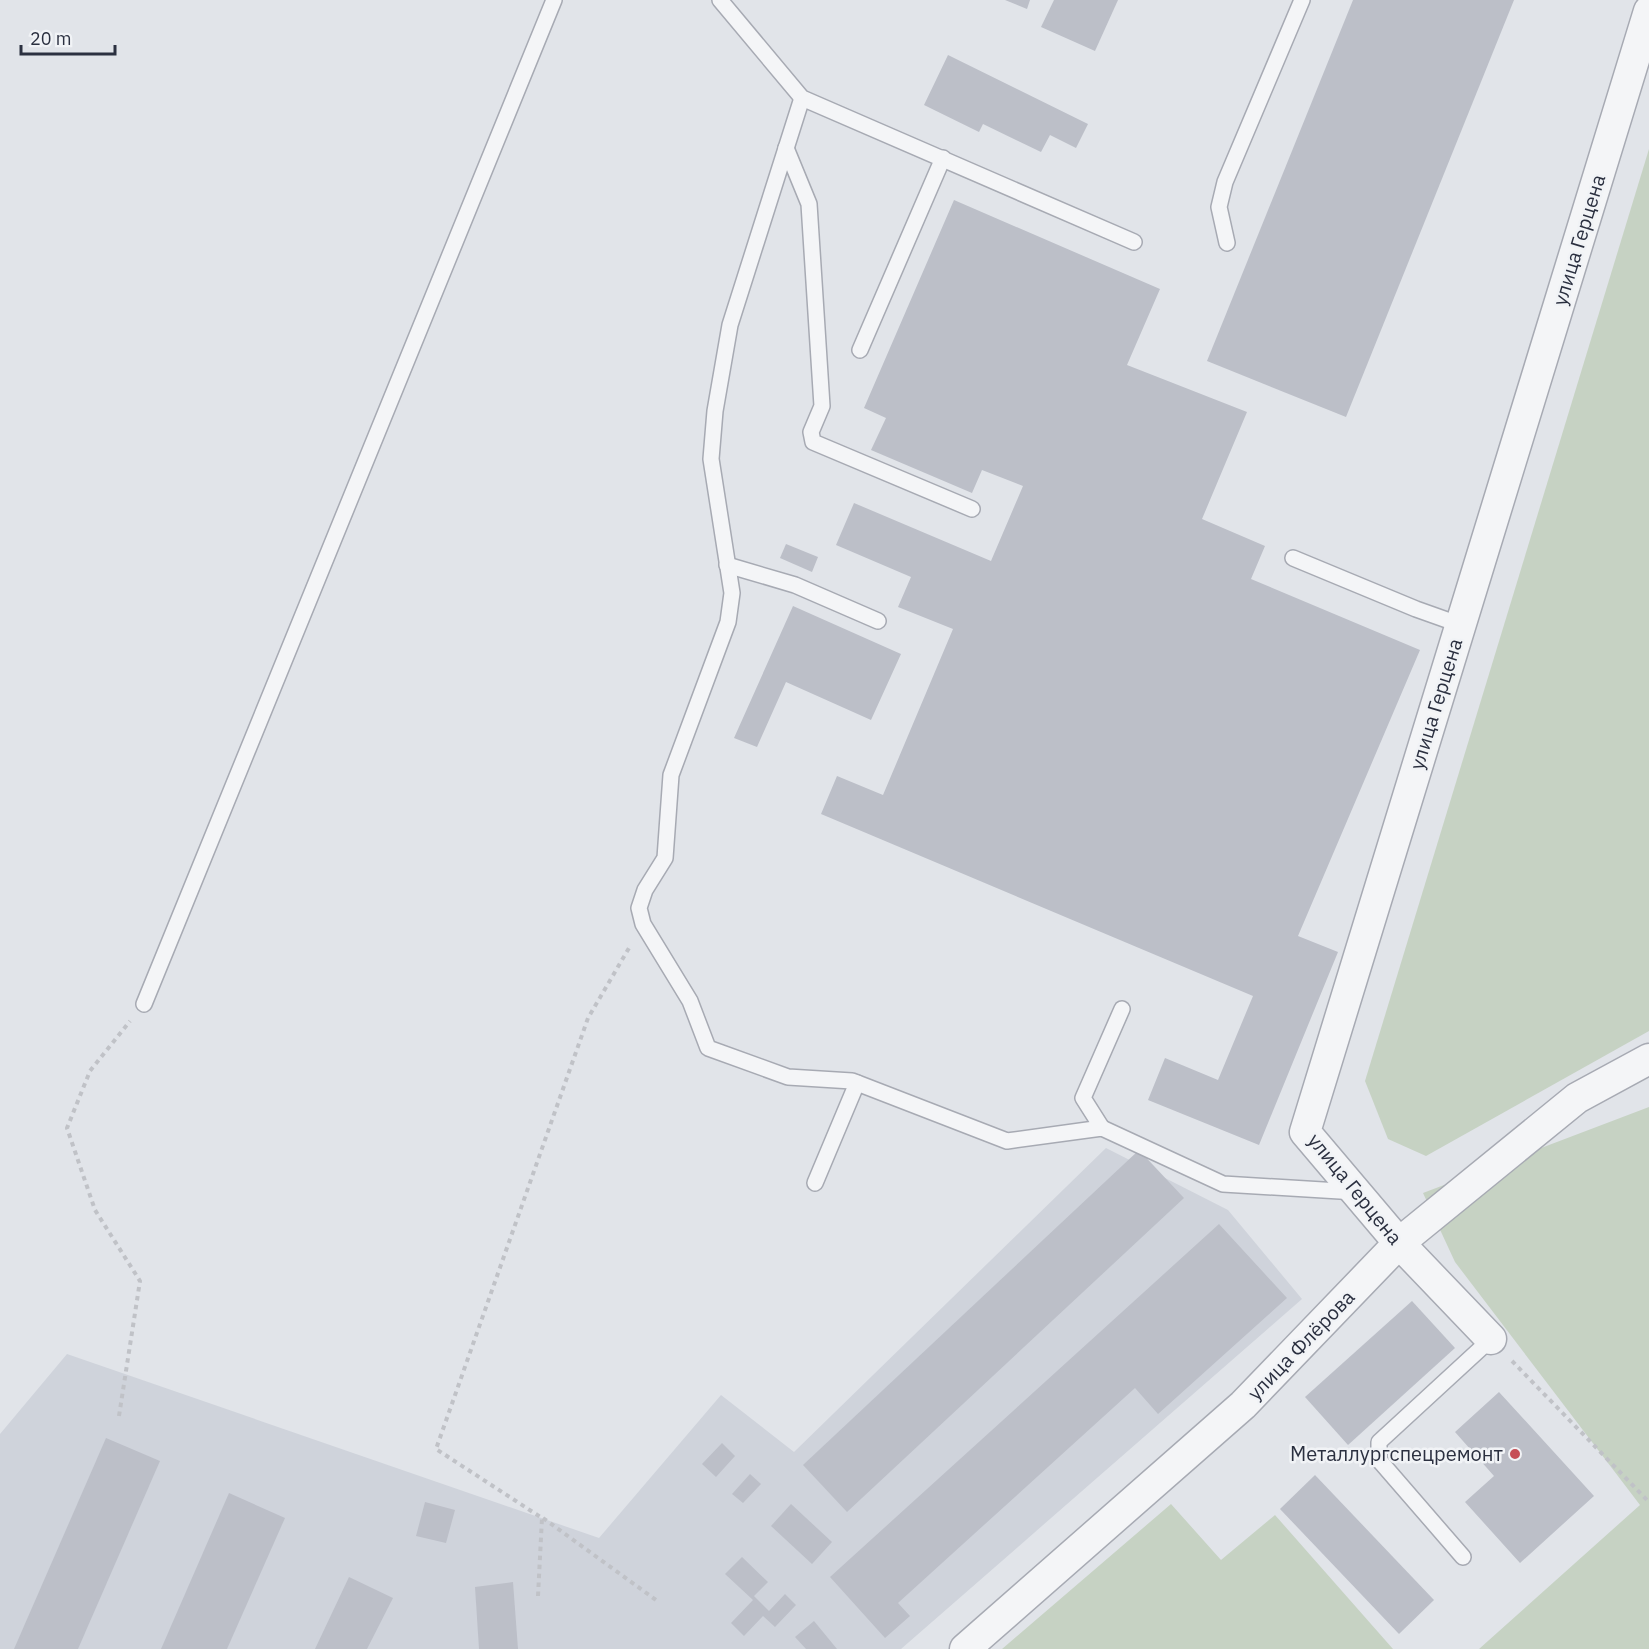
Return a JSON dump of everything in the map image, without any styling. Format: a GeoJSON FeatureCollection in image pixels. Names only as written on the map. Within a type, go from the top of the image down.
{"type":"FeatureCollection","features":[{"type":"Feature","properties":{"kind":"street","name":"улица Герцена"},"geometry":{"type":"LineString","coordinates":[[1491,1339],[1399,1243],[1305,1132],[1649,11]]}},
{"type":"Feature","properties":{"kind":"street","name":"улица Флёрова"},"geometry":{"type":"LineString","coordinates":[[965,1649],[1243,1405],[1399,1243],[1577,1098],[1649,1059]]}},
{"type":"Feature","properties":{"kind":"lane"},"geometry":{"type":"LineString","coordinates":[[144,1004],[554,0]]}},
{"type":"Feature","properties":{"kind":"lane"},"geometry":{"type":"LineString","coordinates":[[720,0],[802,98],[1134,242]]}},
{"type":"Feature","properties":{"kind":"lane"},"geometry":{"type":"LineString","coordinates":[[1227,243],[1219,207],[1225,182],[1302,0]]}},
{"type":"Feature","properties":{"kind":"lane"},"geometry":{"type":"LineString","coordinates":[[802,98],[730,325],[715,411],[711,459],[732,593],[728,622],[671,775],[665,858],[645,890],[639,908],[643,924],[690,1001],[708,1048],[788,1077],[852,1081],[1007,1141],[1102,1128],[1223,1184],[1356,1192]]}},
{"type":"Feature","properties":{"kind":"lane"},"geometry":{"type":"LineString","coordinates":[[786,148],[809,204],[822,406],[811,432],[813,442],[972,509]]}},
{"type":"Feature","properties":{"kind":"lane"},"geometry":{"type":"LineString","coordinates":[[860,350],[943,158]]}},
{"type":"Feature","properties":{"kind":"lane"},"geometry":{"type":"LineString","coordinates":[[1293,558],[1416,609],[1461,625]]}},
{"type":"Feature","properties":{"kind":"lane"},"geometry":{"type":"LineString","coordinates":[[727,565],[795,585],[878,621]]}},
{"type":"Feature","properties":{"kind":"lane"},"geometry":{"type":"LineString","coordinates":[[1102,1128],[1083,1098],[1122,1009]]}},
{"type":"Feature","properties":{"kind":"lane"},"geometry":{"type":"LineString","coordinates":[[815,1183],[857,1083]]}},
{"type":"Feature","properties":{"kind":"lane"},"geometry":{"type":"LineString","coordinates":[[1463,1557],[1379,1460],[1379,1442],[1491,1339]]}},
{"type":"Feature","properties":{"kind":"path"},"geometry":{"type":"LineString","coordinates":[[643,924],[588,1018],[436,1449],[542,1518],[656,1600]]}},
{"type":"Feature","properties":{"kind":"path"},"geometry":{"type":"LineString","coordinates":[[119,1416],[140,1281],[95,1210],[67,1128],[90,1071],[144,1004]]}},
{"type":"Feature","properties":{"kind":"path"},"geometry":{"type":"LineString","coordinates":[[1491,1339],[1649,1502]]}},
{"type":"Feature","properties":{"kind":"path"},"geometry":{"type":"LineString","coordinates":[[538,1596],[542,1518]]}},
{"type":"Feature","properties":{"kind":"shaded area"},"geometry":{"type":"Polygon","coordinates":[[[1106,1148],[1228,1210],[1302,1299],[901,1649],[0,1649],[0,1434],[67,1354],[599,1538],[721,1395],[794,1452],[1106,1148]]]}},
{"type":"Feature","properties":{"kind":"green space"},"geometry":{"type":"Polygon","coordinates":[[[1649,149],[1649,1031],[1426,1156],[1388,1139],[1365,1081],[1649,149]]]}},
{"type":"Feature","properties":{"kind":"green space"},"geometry":{"type":"Polygon","coordinates":[[[1649,1107],[1649,1649],[1479,1649],[1640,1505],[1455,1262],[1423,1193],[1649,1107]]]}},
{"type":"Feature","properties":{"kind":"green space"},"geometry":{"type":"Polygon","coordinates":[[[1171,1504],[1221,1560],[1275,1515],[1393,1649],[1002,1649],[1171,1504]]]}},
{"type":"Feature","properties":{"kind":"building"},"geometry":{"type":"Polygon","coordinates":[[[1005,0],[1030,0],[1027,9],[1005,0]]]}},
{"type":"Feature","properties":{"kind":"building"},"geometry":{"type":"Polygon","coordinates":[[[1054,0],[1118,0],[1095,51],[1041,27],[1054,0]]]}},
{"type":"Feature","properties":{"kind":"building"},"geometry":{"type":"Polygon","coordinates":[[[1353,0],[1514,0],[1346,417],[1207,361],[1353,0]]]}},
{"type":"Feature","properties":{"kind":"building"},"geometry":{"type":"Polygon","coordinates":[[[948,55],[1088,124],[1076,148],[1050,135],[1041,152],[983,124],[979,132],[924,105],[948,55]]]}},
{"type":"Feature","properties":{"kind":"building"},"geometry":{"type":"Polygon","coordinates":[[[954,200],[1160,289],[1127,365],[1247,412],[1202,519],[1265,546],[1251,579],[1420,650],[1298,936],[1338,952],[1259,1145],[1148,1100],[1165,1058],[1218,1080],[1253,996],[821,814],[837,776],[883,795],[953,629],[898,607],[911,577],[836,545],[854,503],[991,561],[1023,486],[982,470],[972,493],[871,450],[886,418],[864,408],[954,200]]]}},
{"type":"Feature","properties":{"kind":"building"},"geometry":{"type":"Polygon","coordinates":[[[786,544],[818,557],[812,572],[780,558],[786,544]]]}},
{"type":"Feature","properties":{"kind":"building"},"geometry":{"type":"Polygon","coordinates":[[[793,606],[901,654],[871,720],[786,682],[757,747],[734,738],[793,606]]]}},
{"type":"Feature","properties":{"kind":"building"},"geometry":{"type":"Polygon","coordinates":[[[1139,1150],[1184,1198],[847,1512],[803,1465],[1139,1150]]]}},
{"type":"Feature","properties":{"kind":"building"},"geometry":{"type":"Polygon","coordinates":[[[1219,1224],[1287,1298],[1158,1414],[1135,1388],[898,1603],[910,1616],[885,1638],[830,1577],[1219,1224]]]}},
{"type":"Feature","properties":{"kind":"building"},"geometry":{"type":"Polygon","coordinates":[[[1412,1301],[1455,1348],[1348,1445],[1305,1397],[1412,1301]]]}},
{"type":"Feature","properties":{"kind":"building","name":"Металлургспецремонт"},"geometry":{"type":"Polygon","coordinates":[[[1499,1392],[1594,1496],[1520,1563],[1465,1502],[1494,1476],[1455,1432],[1499,1392]]]}},
{"type":"Feature","properties":{"kind":"building"},"geometry":{"type":"Polygon","coordinates":[[[106,1438],[160,1461],[78,1649],[14,1649],[106,1438]]]}},
{"type":"Feature","properties":{"kind":"building"},"geometry":{"type":"Polygon","coordinates":[[[722,1443],[735,1456],[716,1477],[702,1464],[722,1443]]]}},
{"type":"Feature","properties":{"kind":"building"},"geometry":{"type":"Polygon","coordinates":[[[750,1474],[761,1484],[743,1503],[732,1494],[750,1474]]]}},
{"type":"Feature","properties":{"kind":"building"},"geometry":{"type":"Polygon","coordinates":[[[1315,1475],[1434,1600],[1399,1634],[1280,1509],[1315,1475]]]}},
{"type":"Feature","properties":{"kind":"building"},"geometry":{"type":"Polygon","coordinates":[[[229,1493],[285,1518],[227,1649],[161,1649],[229,1493]]]}},
{"type":"Feature","properties":{"kind":"building"},"geometry":{"type":"Polygon","coordinates":[[[425,1502],[455,1510],[446,1543],[416,1536],[425,1502]]]}},
{"type":"Feature","properties":{"kind":"building"},"geometry":{"type":"Polygon","coordinates":[[[791,1504],[832,1542],[812,1564],[771,1526],[791,1504]]]}},
{"type":"Feature","properties":{"kind":"building"},"geometry":{"type":"Polygon","coordinates":[[[742,1557],[768,1582],[754,1596],[769,1611],[785,1594],[796,1605],[775,1627],[763,1616],[744,1636],[731,1623],[753,1600],[725,1574],[742,1557]]]}},
{"type":"Feature","properties":{"kind":"building"},"geometry":{"type":"Polygon","coordinates":[[[349,1577],[393,1598],[367,1649],[315,1649],[349,1577]]]}},
{"type":"Feature","properties":{"kind":"building"},"geometry":{"type":"Polygon","coordinates":[[[513,1582],[518,1649],[479,1649],[475,1587],[513,1582]]]}},
{"type":"Feature","properties":{"kind":"building"},"geometry":{"type":"Polygon","coordinates":[[[814,1621],[837,1649],[806,1649],[795,1637],[814,1621]]]}},
{"type":"Feature","properties":{"kind":"place","name":"Металлургспецремонт"},"geometry":{"type":"Point","coordinates":[1515,1454]}}]}
